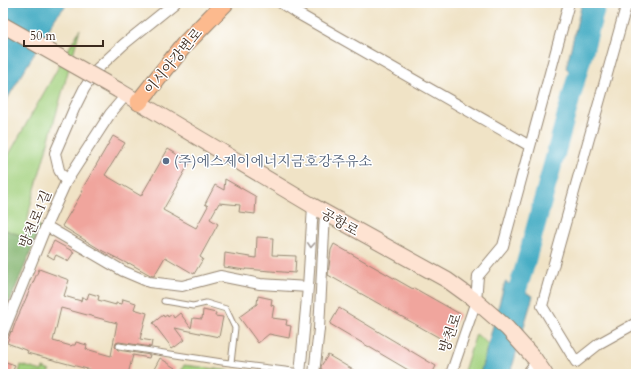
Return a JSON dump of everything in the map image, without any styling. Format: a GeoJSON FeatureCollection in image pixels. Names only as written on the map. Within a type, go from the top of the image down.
{"type":"FeatureCollection","features":[{"type":"Feature","properties":{"kind":"highway","name":"이시아강변로"},"geometry":{"type":"LineString","coordinates":[[128,96],[192,20],[210,3]]}},
{"type":"Feature","properties":{"kind":"highway","name":"이시아강변로"},"geometry":{"type":"LineString","coordinates":[[128,96],[184,45],[225,3]]}},
{"type":"Feature","properties":{"kind":"main road","name":"공항로"},"geometry":{"type":"LineString","coordinates":[[3,25],[128,96],[319,210],[447,280],[476,301],[507,328],[537,361],[545,374]]}},
{"type":"Feature","properties":{"kind":"street"},"geometry":{"type":"LineString","coordinates":[[66,182],[59,170],[55,153],[84,89],[97,69],[124,44],[176,3]]}},
{"type":"Feature","properties":{"kind":"street"},"geometry":{"type":"LineString","coordinates":[[281,3],[294,8],[530,146]]}},
{"type":"Feature","properties":{"kind":"street","name":"방천로"},"geometry":{"type":"LineString","coordinates":[[451,374],[476,301],[478,276],[503,246],[569,3]]}},
{"type":"Feature","properties":{"kind":"street"},"geometry":{"type":"LineString","coordinates":[[627,3],[542,306],[576,362],[600,343],[636,323]]}},
{"type":"Feature","properties":{"kind":"street","name":"방천로1길"},"geometry":{"type":"LineString","coordinates":[[3,333],[46,226],[66,182],[110,114],[128,96]]}},
{"type":"Feature","properties":{"kind":"street"},"geometry":{"type":"LineString","coordinates":[[300,373],[308,287],[319,210]]}},
{"type":"Feature","properties":{"kind":"street"},"geometry":{"type":"LineString","coordinates":[[314,374],[319,329],[319,210]]}},
{"type":"Feature","properties":{"kind":"street"},"geometry":{"type":"LineString","coordinates":[[46,226],[123,271],[150,282],[182,286],[220,276],[260,284],[308,287]]}},
{"type":"Feature","properties":{"kind":"street"},"geometry":{"type":"LineString","coordinates":[[527,374],[537,361]]}},
{"type":"Feature","properties":{"kind":"lane"},"geometry":{"type":"LineString","coordinates":[[164,301],[192,306],[206,303],[226,309],[235,328],[231,363]]}},
{"type":"Feature","properties":{"kind":"lane"},"geometry":{"type":"LineString","coordinates":[[120,346],[300,373]]}},
{"type":"Feature","properties":{"kind":"green space"},"geometry":{"type":"Polygon","coordinates":[[[80,29],[30,207],[25,237],[6,231],[3,237],[3,165],[80,29]]]}},
{"type":"Feature","properties":{"kind":"green space"},"geometry":{"type":"Polygon","coordinates":[[[37,224],[41,227],[3,318],[3,237],[6,230],[25,237],[27,228],[32,231],[37,224]]]}},
{"type":"Feature","properties":{"kind":"green space"},"geometry":{"type":"Polygon","coordinates":[[[476,334],[488,344],[480,374],[463,374],[476,334]]]}},
{"type":"Feature","properties":{"kind":"green space"},"geometry":{"type":"Polygon","coordinates":[[[21,365],[42,371],[43,368],[50,371],[49,374],[19,374],[21,365]]]}},
{"type":"Feature","properties":{"kind":"green space"},"geometry":{"type":"Polygon","coordinates":[[[184,365],[232,371],[231,374],[180,374],[184,365]]]}},
{"type":"Feature","properties":{"kind":"water"},"geometry":{"type":"Polygon","coordinates":[[[3,3],[68,3],[56,17],[3,106],[3,3]]]}},
{"type":"Feature","properties":{"kind":"water"},"geometry":{"type":"Polygon","coordinates":[[[582,3],[599,3],[595,10],[573,75],[566,68],[582,3]]]}},
{"type":"Feature","properties":{"kind":"water"},"geometry":{"type":"Polygon","coordinates":[[[505,282],[533,296],[510,374],[480,374],[505,282]]]}},
{"type":"Feature","properties":{"kind":"building"},"geometry":{"type":"Polygon","coordinates":[[[113,136],[125,143],[105,175],[141,196],[168,149],[190,162],[163,210],[196,228],[208,206],[205,204],[215,185],[224,190],[225,179],[255,196],[255,214],[239,212],[240,205],[219,203],[210,219],[218,224],[200,257],[203,259],[194,274],[165,257],[154,276],[152,276],[101,250],[62,226],[113,136]]]}},
{"type":"Feature","properties":{"kind":"building"},"geometry":{"type":"Polygon","coordinates":[[[257,237],[273,238],[272,255],[296,256],[295,273],[245,270],[224,267],[225,253],[256,258],[257,237]]]}},
{"type":"Feature","properties":{"kind":"building"},"geometry":{"type":"Polygon","coordinates":[[[54,241],[74,252],[68,261],[56,255],[54,259],[47,255],[54,241]]]}},
{"type":"Feature","properties":{"kind":"building"},"geometry":{"type":"Polygon","coordinates":[[[334,244],[460,314],[445,341],[328,275],[331,250],[334,244]]]}},
{"type":"Feature","properties":{"kind":"building"},"geometry":{"type":"Polygon","coordinates":[[[39,269],[69,280],[64,296],[81,301],[82,297],[87,299],[89,293],[99,296],[98,300],[116,305],[116,303],[122,304],[123,299],[136,303],[134,309],[147,313],[140,339],[152,341],[151,347],[119,342],[116,343],[115,347],[118,350],[150,355],[149,358],[133,355],[128,374],[90,374],[91,370],[27,353],[28,351],[7,343],[39,269]],[[61,308],[53,341],[71,346],[75,345],[76,342],[87,345],[86,349],[111,356],[117,323],[61,308]]]}},
{"type":"Feature","properties":{"kind":"building"},"geometry":{"type":"Polygon","coordinates":[[[258,296],[272,299],[271,305],[274,306],[272,318],[287,320],[286,325],[291,326],[289,338],[269,334],[258,343],[239,317],[257,304],[258,296]]]}},
{"type":"Feature","properties":{"kind":"building"},"geometry":{"type":"Polygon","coordinates":[[[339,308],[436,366],[432,374],[415,374],[330,324],[339,308]]]}},
{"type":"Feature","properties":{"kind":"building"},"geometry":{"type":"Polygon","coordinates":[[[203,310],[216,313],[215,316],[223,317],[219,337],[175,328],[184,340],[172,348],[153,323],[163,315],[164,317],[167,315],[168,317],[172,314],[174,318],[180,313],[191,328],[193,318],[202,319],[203,310]]]}},
{"type":"Feature","properties":{"kind":"building"},"geometry":{"type":"Polygon","coordinates":[[[328,355],[360,374],[330,374],[321,369],[321,366],[328,355]]]}},
{"type":"Feature","properties":{"kind":"building"},"geometry":{"type":"Polygon","coordinates":[[[160,358],[176,368],[172,374],[159,374],[153,371],[160,358]]]}},
{"type":"Feature","properties":{"kind":"building"},"geometry":{"type":"Polygon","coordinates":[[[3,361],[15,365],[12,374],[3,374],[3,361]]]}},
{"type":"Feature","properties":{"kind":"waterway"},"geometry":{"type":"LineString","coordinates":[[510,312],[524,269],[597,3]]}},
{"type":"Feature","properties":{"kind":"place","name":"(주)에스제이에너지금호강주유소"},"geometry":{"type":"Point","coordinates":[166,161]}}]}
